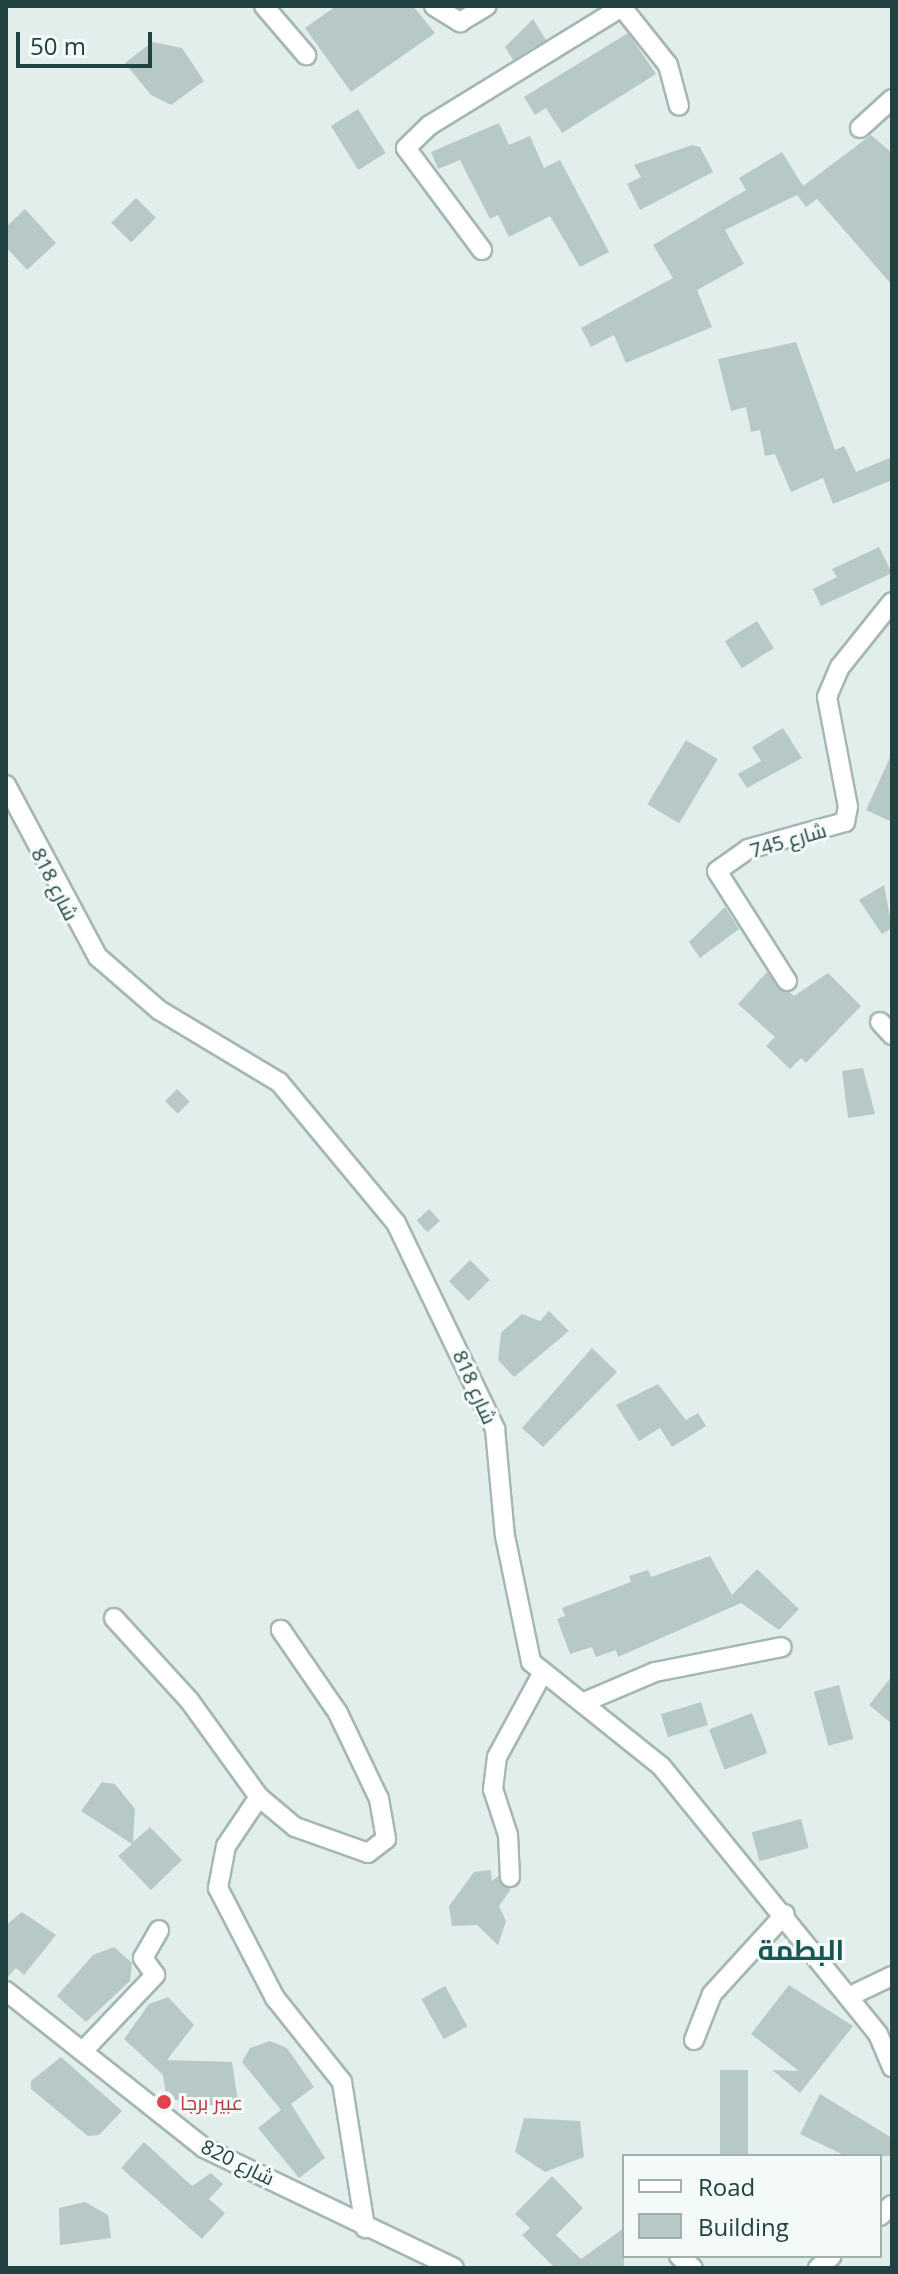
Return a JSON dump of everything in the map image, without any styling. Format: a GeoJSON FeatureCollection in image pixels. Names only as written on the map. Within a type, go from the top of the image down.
{"type":"FeatureCollection","features":[{"type":"Feature","properties":{"kind":"street"},"geometry":{"type":"LineString","coordinates":[[264,6],[306,55]]}},
{"type":"Feature","properties":{"kind":"street"},"geometry":{"type":"LineString","coordinates":[[434,6],[460,22],[487,6]]}},
{"type":"Feature","properties":{"kind":"street"},"geometry":{"type":"LineString","coordinates":[[482,250],[406,148],[430,125],[622,6],[668,65],[679,106]]}},
{"type":"Feature","properties":{"kind":"street"},"geometry":{"type":"LineString","coordinates":[[860,128],[892,99]]}},
{"type":"Feature","properties":{"kind":"street","name":"شارع 745"},"geometry":{"type":"LineString","coordinates":[[787,981],[717,871],[748,849],[845,822],[848,807],[827,697],[840,667],[892,602]]}},
{"type":"Feature","properties":{"kind":"street","name":"شارع 818"},"geometry":{"type":"LineString","coordinates":[[6,785],[98,957],[159,1010],[279,1082],[413,1249],[495,1429],[505,1536],[531,1662],[541,1676]]}},
{"type":"Feature","properties":{"kind":"street"},"geometry":{"type":"LineString","coordinates":[[114,1618],[189,1700],[259,1797],[331,1845],[368,1853],[386,1839],[362,1758],[281,1630]]}},
{"type":"Feature","properties":{"kind":"street"},"geometry":{"type":"LineString","coordinates":[[582,1703],[655,1672],[782,1647]]}},
{"type":"Feature","properties":{"kind":"street"},"geometry":{"type":"LineString","coordinates":[[510,1877],[508,1835],[493,1789],[497,1757],[541,1676],[582,1703],[661,1766],[785,1914],[848,1997],[892,2067]]}},
{"type":"Feature","properties":{"kind":"street"},"geometry":{"type":"LineString","coordinates":[[259,1797],[226,1846],[218,1888],[275,1998],[342,2082],[365,2228]]}},
{"type":"Feature","properties":{"kind":"street"},"geometry":{"type":"LineString","coordinates":[[694,2040],[712,1994],[785,1914]]}},
{"type":"Feature","properties":{"kind":"street"},"geometry":{"type":"LineString","coordinates":[[83,2051],[155,1975],[143,1958],[159,1930]]}},
{"type":"Feature","properties":{"kind":"street"},"geometry":{"type":"LineString","coordinates":[[848,1997],[892,1976]]}},
{"type":"Feature","properties":{"kind":"street","name":"شارع 820"},"geometry":{"type":"LineString","coordinates":[[6,1991],[204,2148],[365,2228],[454,2268]]}},
{"type":"Feature","properties":{"kind":"building"},"geometry":{"type":"Polygon","coordinates":[[[336,6],[413,6],[435,33],[351,92],[305,28],[336,6]]]}},
{"type":"Feature","properties":{"kind":"building"},"geometry":{"type":"Polygon","coordinates":[[[533,19],[546,40],[513,60],[505,47],[533,19]]]}},
{"type":"Feature","properties":{"kind":"building"},"geometry":{"type":"Polygon","coordinates":[[[628,33],[656,74],[562,133],[546,108],[535,115],[524,97],[628,33]]]}},
{"type":"Feature","properties":{"kind":"building"},"geometry":{"type":"Polygon","coordinates":[[[152,42],[182,48],[204,81],[171,105],[151,95],[125,63],[152,42]]]}},
{"type":"Feature","properties":{"kind":"building"},"geometry":{"type":"Polygon","coordinates":[[[358,109],[386,153],[358,170],[331,126],[358,109]]]}},
{"type":"Feature","properties":{"kind":"building"},"geometry":{"type":"Polygon","coordinates":[[[499,123],[509,145],[530,136],[544,168],[560,160],[609,252],[580,267],[550,216],[509,237],[498,215],[490,219],[460,160],[438,169],[431,152],[499,123]]]}},
{"type":"Feature","properties":{"kind":"building"},"geometry":{"type":"Polygon","coordinates":[[[871,135],[892,153],[892,285],[817,199],[806,207],[797,195],[725,230],[744,264],[697,290],[712,327],[626,363],[614,335],[591,347],[581,328],[673,278],[653,245],[746,190],[739,178],[782,152],[803,186],[871,135]]]}},
{"type":"Feature","properties":{"kind":"building"},"geometry":{"type":"Polygon","coordinates":[[[692,145],[700,147],[713,172],[640,210],[627,184],[641,177],[634,165],[692,145]]]}},
{"type":"Feature","properties":{"kind":"building"},"geometry":{"type":"Polygon","coordinates":[[[136,198],[156,218],[131,243],[111,223],[136,198]]]}},
{"type":"Feature","properties":{"kind":"building"},"geometry":{"type":"Polygon","coordinates":[[[25,209],[56,243],[27,270],[6,247],[6,227],[25,209]]]}},
{"type":"Feature","properties":{"kind":"building"},"geometry":{"type":"Polygon","coordinates":[[[796,342],[835,450],[844,446],[856,472],[892,457],[892,480],[833,504],[823,478],[791,492],[775,454],[765,456],[760,430],[751,432],[746,407],[731,411],[718,359],[796,342]]]}},
{"type":"Feature","properties":{"kind":"building"},"geometry":{"type":"Polygon","coordinates":[[[879,547],[892,573],[821,606],[813,589],[837,577],[832,569],[879,547]]]}},
{"type":"Feature","properties":{"kind":"building"},"geometry":{"type":"Polygon","coordinates":[[[757,621],[774,648],[742,668],[725,641],[757,621]]]}},
{"type":"Feature","properties":{"kind":"building"},"geometry":{"type":"Polygon","coordinates":[[[783,728],[802,758],[747,788],[738,774],[761,761],[752,747],[783,728]]]}},
{"type":"Feature","properties":{"kind":"building"},"geometry":{"type":"Polygon","coordinates":[[[686,740],[718,759],[679,823],[647,804],[686,740]]]}},
{"type":"Feature","properties":{"kind":"building"},"geometry":{"type":"Polygon","coordinates":[[[892,753],[892,822],[866,810],[892,753]]]}},
{"type":"Feature","properties":{"kind":"building"},"geometry":{"type":"Polygon","coordinates":[[[884,885],[892,928],[882,934],[859,900],[884,885]]]}},
{"type":"Feature","properties":{"kind":"building"},"geometry":{"type":"Polygon","coordinates":[[[725,907],[739,929],[700,958],[689,942],[725,907]]]}},
{"type":"Feature","properties":{"kind":"building"},"geometry":{"type":"Polygon","coordinates":[[[767,972],[794,996],[828,973],[861,1006],[806,1063],[801,1058],[790,1069],[766,1046],[775,1037],[738,1004],[767,972]]]}},
{"type":"Feature","properties":{"kind":"building"},"geometry":{"type":"Polygon","coordinates":[[[863,1068],[875,1114],[848,1118],[842,1071],[863,1068]]]}},
{"type":"Feature","properties":{"kind":"building"},"geometry":{"type":"Polygon","coordinates":[[[177,1089],[190,1102],[178,1114],[165,1101],[177,1089]]]}},
{"type":"Feature","properties":{"kind":"building"},"geometry":{"type":"Polygon","coordinates":[[[429,1209],[440,1221],[427,1232],[417,1221],[429,1209]]]}},
{"type":"Feature","properties":{"kind":"building"},"geometry":{"type":"Polygon","coordinates":[[[470,1260],[490,1280],[469,1301],[449,1281],[470,1260]]]}},
{"type":"Feature","properties":{"kind":"building"},"geometry":{"type":"Polygon","coordinates":[[[549,1311],[569,1331],[514,1377],[498,1360],[501,1333],[522,1314],[540,1321],[549,1311]]]}},
{"type":"Feature","properties":{"kind":"building"},"geometry":{"type":"Polygon","coordinates":[[[592,1348],[617,1372],[543,1447],[522,1428],[592,1348]]]}},
{"type":"Feature","properties":{"kind":"building"},"geometry":{"type":"Polygon","coordinates":[[[658,1384],[686,1420],[698,1413],[706,1426],[672,1447],[660,1428],[639,1441],[616,1405],[658,1384]]]}},
{"type":"Feature","properties":{"kind":"building"},"geometry":{"type":"Polygon","coordinates":[[[710,1556],[732,1595],[757,1569],[799,1609],[779,1630],[741,1603],[618,1657],[616,1650],[596,1657],[592,1647],[570,1654],[557,1619],[565,1616],[562,1608],[631,1582],[629,1576],[648,1570],[651,1577],[710,1556]]]}},
{"type":"Feature","properties":{"kind":"building"},"geometry":{"type":"Polygon","coordinates":[[[892,1676],[892,1724],[869,1705],[892,1676]]]}},
{"type":"Feature","properties":{"kind":"building"},"geometry":{"type":"Polygon","coordinates":[[[839,1685],[853,1739],[828,1746],[814,1692],[839,1685]]]}},
{"type":"Feature","properties":{"kind":"building"},"geometry":{"type":"Polygon","coordinates":[[[701,1702],[708,1725],[668,1737],[661,1714],[701,1702]]]}},
{"type":"Feature","properties":{"kind":"building"},"geometry":{"type":"Polygon","coordinates":[[[752,1713],[767,1753],[724,1770],[709,1729],[752,1713]]]}},
{"type":"Feature","properties":{"kind":"building"},"geometry":{"type":"Polygon","coordinates":[[[102,1782],[115,1784],[135,1809],[133,1842],[150,1827],[182,1860],[151,1890],[118,1856],[132,1844],[81,1811],[102,1782]]]}},
{"type":"Feature","properties":{"kind":"building"},"geometry":{"type":"Polygon","coordinates":[[[801,1819],[809,1848],[760,1861],[752,1832],[801,1819]]]}},
{"type":"Feature","properties":{"kind":"building"},"geometry":{"type":"Polygon","coordinates":[[[491,1870],[492,1881],[498,1876],[511,1889],[499,1906],[506,1921],[498,1945],[477,1925],[452,1926],[449,1906],[474,1872],[491,1870]]]}},
{"type":"Feature","properties":{"kind":"building"},"geometry":{"type":"Polygon","coordinates":[[[22,1912],[56,1935],[24,1975],[16,1968],[6,1979],[6,1925],[22,1912]]]}},
{"type":"Feature","properties":{"kind":"building"},"geometry":{"type":"Polygon","coordinates":[[[114,1947],[132,1963],[130,1981],[86,2022],[57,1996],[93,1955],[114,1947]]]}},
{"type":"Feature","properties":{"kind":"building"},"geometry":{"type":"Polygon","coordinates":[[[789,1985],[853,2026],[800,2093],[772,2070],[799,2071],[751,2034],[789,1985]]]}},
{"type":"Feature","properties":{"kind":"building"},"geometry":{"type":"Polygon","coordinates":[[[445,1986],[467,2026],[444,2039],[421,1999],[445,1986]]]}},
{"type":"Feature","properties":{"kind":"building"},"geometry":{"type":"Polygon","coordinates":[[[168,1997],[194,2025],[167,2060],[232,2062],[239,2108],[211,2106],[205,2116],[190,2116],[179,2100],[167,2101],[163,2075],[124,2039],[149,2004],[168,1997]]]}},
{"type":"Feature","properties":{"kind":"building"},"geometry":{"type":"Polygon","coordinates":[[[270,2041],[287,2048],[314,2087],[291,2104],[325,2158],[299,2178],[258,2128],[281,2110],[242,2062],[250,2048],[270,2041]]]}},
{"type":"Feature","properties":{"kind":"building"},"geometry":{"type":"Polygon","coordinates":[[[61,2057],[122,2111],[99,2135],[88,2136],[31,2089],[31,2081],[61,2057]]]}},
{"type":"Feature","properties":{"kind":"building"},"geometry":{"type":"Polygon","coordinates":[[[720,2070],[748,2070],[748,2154],[720,2154],[720,2070]]]}},
{"type":"Feature","properties":{"kind":"building"},"geometry":{"type":"Polygon","coordinates":[[[820,2094],[892,2138],[892,2156],[842,2154],[800,2134],[820,2094]]]}},
{"type":"Feature","properties":{"kind":"building"},"geometry":{"type":"Polygon","coordinates":[[[524,2118],[580,2121],[584,2157],[545,2172],[515,2152],[524,2118]]]}},
{"type":"Feature","properties":{"kind":"building"},"geometry":{"type":"Polygon","coordinates":[[[144,2142],[192,2186],[211,2173],[223,2184],[209,2199],[225,2213],[202,2239],[121,2168],[144,2142]]]}},
{"type":"Feature","properties":{"kind":"building"},"geometry":{"type":"Polygon","coordinates":[[[552,2176],[583,2208],[556,2235],[581,2259],[622,2229],[624,2268],[555,2268],[522,2235],[530,2228],[515,2214],[552,2176]]]}},
{"type":"Feature","properties":{"kind":"building"},"geometry":{"type":"Polygon","coordinates":[[[85,2202],[108,2215],[111,2238],[60,2245],[59,2208],[85,2202]]]}},
{"type":"Feature","properties":{"kind":"place","name":"عبير برجا"},"geometry":{"type":"Point","coordinates":[164,2102]}},
{"type":"Feature","properties":{"kind":"district","name":"البطمة"},"geometry":{"type":"Point","coordinates":[801,1949]}}]}
